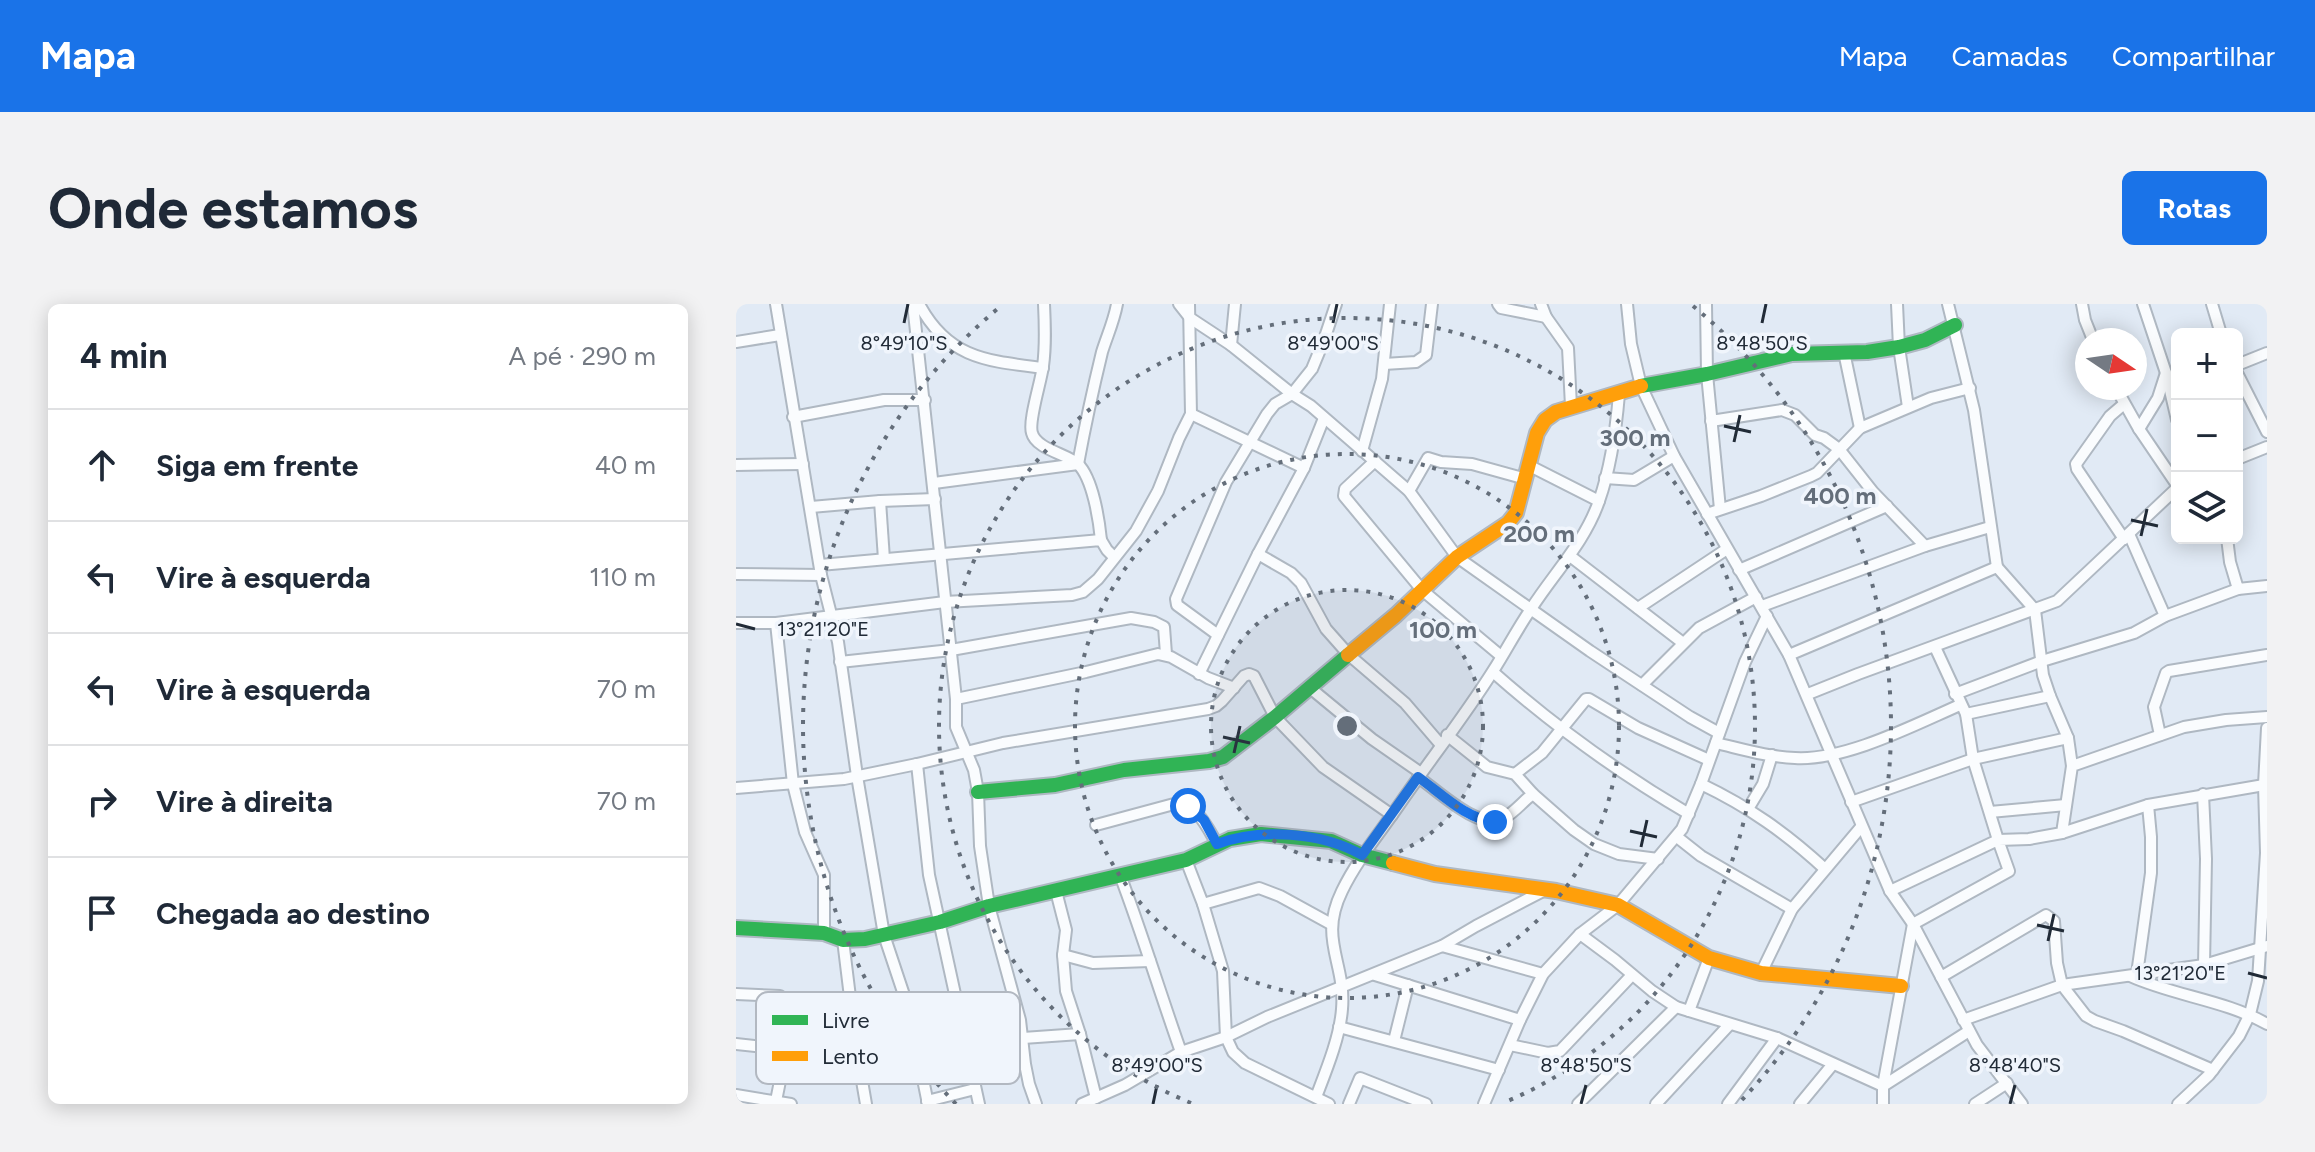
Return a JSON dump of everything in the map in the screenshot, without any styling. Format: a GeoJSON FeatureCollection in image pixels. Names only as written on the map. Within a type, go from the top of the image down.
{"type":"FeatureCollection","features":[{"type":"Feature","properties":{"kind":"street"},"geometry":{"type":"LineString","coordinates":[[776,304],[820,570],[840,662],[884,935],[903,992]]}},
{"type":"Feature","properties":{"kind":"street"},"geometry":{"type":"LineString","coordinates":[[916,304],[931,324],[971,356],[1043,368]]}},
{"type":"Feature","properties":{"kind":"street"},"geometry":{"type":"LineString","coordinates":[[916,304],[956,699],[956,727],[974,770],[989,906],[1012,992]]}},
{"type":"Feature","properties":{"kind":"street"},"geometry":{"type":"LineString","coordinates":[[1044,304],[1046,340],[1032,417],[1032,434],[1036,441],[1078,464]]}},
{"type":"Feature","properties":{"kind":"street"},"geometry":{"type":"LineString","coordinates":[[1114,557],[1101,540],[1097,505],[1078,464],[1091,398],[1117,304]]}},
{"type":"Feature","properties":{"kind":"street"},"geometry":{"type":"LineString","coordinates":[[1179,304],[1190,318],[1231,345],[1324,418],[1409,491],[1457,557],[1718,738],[1772,755],[1796,758],[1834,755],[1908,728],[2042,661],[2134,633],[2165,616],[2238,589],[2267,586]]}},
{"type":"Feature","properties":{"kind":"street"},"geometry":{"type":"LineString","coordinates":[[736,623],[776,623],[945,602],[1083,592],[1098,579],[1136,531],[1158,491],[1191,414],[1189,304]]}},
{"type":"Feature","properties":{"kind":"street"},"geometry":{"type":"LineString","coordinates":[[1231,345],[1235,304]]}},
{"type":"Feature","properties":{"kind":"street"},"geometry":{"type":"LineString","coordinates":[[1218,635],[1177,605],[1176,599],[1226,482],[1249,440],[1275,404],[1292,394],[1312,369],[1336,304]]}},
{"type":"Feature","properties":{"kind":"street"},"geometry":{"type":"LineString","coordinates":[[1362,451],[1375,410],[1384,364],[1390,304]]}},
{"type":"Feature","properties":{"kind":"street"},"geometry":{"type":"LineString","coordinates":[[1384,364],[1416,362],[1426,355],[1432,304]]}},
{"type":"Feature","properties":{"kind":"street"},"geometry":{"type":"LineString","coordinates":[[1498,304],[1501,308],[1546,317]]}},
{"type":"Feature","properties":{"kind":"street"},"geometry":{"type":"LineString","coordinates":[[1541,304],[1546,317],[1568,348],[1571,406]]}},
{"type":"Feature","properties":{"kind":"street"},"geometry":{"type":"LineString","coordinates":[[1627,304],[1631,344],[1641,386],[1674,456],[1789,655],[1890,891],[1913,924],[1969,1031],[2022,1104]]}},
{"type":"Feature","properties":{"kind":"street"},"geometry":{"type":"LineString","coordinates":[[1706,304],[1707,374],[1720,509]]}},
{"type":"Feature","properties":{"kind":"street"},"geometry":{"type":"LineString","coordinates":[[1897,304],[1899,347],[1908,407]]}},
{"type":"Feature","properties":{"kind":"street"},"geometry":{"type":"LineString","coordinates":[[1948,304],[1970,388],[1997,567],[2035,610],[2050,696],[2068,738],[2072,766],[2062,833]]}},
{"type":"Feature","properties":{"kind":"street"},"geometry":{"type":"LineString","coordinates":[[2082,304],[2088,328]]}},
{"type":"Feature","properties":{"kind":"street"},"geometry":{"type":"LineString","coordinates":[[2143,304],[2172,400]]}},
{"type":"Feature","properties":{"kind":"street"},"geometry":{"type":"LineString","coordinates":[[2212,304],[2219,328]]}},
{"type":"Feature","properties":{"kind":"street"},"geometry":{"type":"LineString","coordinates":[[978,792],[1055,785],[1124,770],[1209,761],[1236,749],[1349,655],[1457,557],[1508,523],[1516,513],[1537,433],[1545,420],[1556,412],[1641,386],[1792,354],[1867,352],[1899,347],[1925,340],[1955,325]]}},
{"type":"Feature","properties":{"kind":"street"},"geometry":{"type":"LineString","coordinates":[[736,342],[780,335]]}},
{"type":"Feature","properties":{"kind":"street"},"geometry":{"type":"LineString","coordinates":[[1844,352],[1860,428]]}},
{"type":"Feature","properties":{"kind":"street"},"geometry":{"type":"LineString","coordinates":[[2243,363],[2267,353]]}},
{"type":"Feature","properties":{"kind":"street"},"geometry":{"type":"LineString","coordinates":[[2139,429],[2158,398],[2166,373]]}},
{"type":"Feature","properties":{"kind":"street"},"geometry":{"type":"LineString","coordinates":[[2243,385],[2267,432]]}},
{"type":"Feature","properties":{"kind":"street"},"geometry":{"type":"LineString","coordinates":[[1707,514],[1817,473],[1860,428],[1931,398],[1970,388]]}},
{"type":"Feature","properties":{"kind":"street"},"geometry":{"type":"LineString","coordinates":[[1316,1097],[1343,1008],[1331,933],[1332,915],[1342,891],[1362,855],[1493,672],[1531,608],[1589,525],[1605,478],[1619,394]]}},
{"type":"Feature","properties":{"kind":"street"},"geometry":{"type":"LineString","coordinates":[[793,417],[884,400],[925,400]]}},
{"type":"Feature","properties":{"kind":"street"},"geometry":{"type":"LineString","coordinates":[[2122,400],[2171,477]]}},
{"type":"Feature","properties":{"kind":"street"},"geometry":{"type":"LineString","coordinates":[[2124,404],[2110,416],[2076,464],[2127,536],[2165,616]]}},
{"type":"Feature","properties":{"kind":"street"},"geometry":{"type":"LineString","coordinates":[[1711,421],[1782,410],[1795,415],[1815,435],[1839,449],[1925,546]]}},
{"type":"Feature","properties":{"kind":"street"},"geometry":{"type":"LineString","coordinates":[[1191,414],[1304,468]]}},
{"type":"Feature","properties":{"kind":"street"},"geometry":{"type":"LineString","coordinates":[[1199,674],[1304,468],[1324,418]]}},
{"type":"Feature","properties":{"kind":"street"},"geometry":{"type":"LineString","coordinates":[[2243,457],[2267,447]]}},
{"type":"Feature","properties":{"kind":"street"},"geometry":{"type":"LineString","coordinates":[[1605,478],[1634,480],[1674,456]]}},
{"type":"Feature","properties":{"kind":"street"},"geometry":{"type":"LineString","coordinates":[[1409,491],[1429,458],[1528,472],[1599,501]]}},
{"type":"Feature","properties":{"kind":"street"},"geometry":{"type":"LineString","coordinates":[[1375,461],[1345,489],[1344,496],[1422,590],[1501,656]]}},
{"type":"Feature","properties":{"kind":"street"},"geometry":{"type":"LineString","coordinates":[[736,465],[803,464]]}},
{"type":"Feature","properties":{"kind":"street"},"geometry":{"type":"LineString","coordinates":[[934,483],[1078,464]]}},
{"type":"Feature","properties":{"kind":"street"},"geometry":{"type":"LineString","coordinates":[[1808,694],[2057,601],[2171,492]]}},
{"type":"Feature","properties":{"kind":"street"},"geometry":{"type":"LineString","coordinates":[[811,507],[935,499]]}},
{"type":"Feature","properties":{"kind":"street"},"geometry":{"type":"LineString","coordinates":[[880,501],[884,559]]}},
{"type":"Feature","properties":{"kind":"street"},"geometry":{"type":"LineString","coordinates":[[1739,570],[1887,506]]}},
{"type":"Feature","properties":{"kind":"street"},"geometry":{"type":"LineString","coordinates":[[1642,685],[1699,628],[1925,546],[1990,527]]}},
{"type":"Feature","properties":{"kind":"street"},"geometry":{"type":"LineString","coordinates":[[736,574],[820,570],[884,559],[1101,540]]}},
{"type":"Feature","properties":{"kind":"street"},"geometry":{"type":"LineString","coordinates":[[2228,544],[2238,589]]}},
{"type":"Feature","properties":{"kind":"street"},"geometry":{"type":"LineString","coordinates":[[1638,608],[1727,549]]}},
{"type":"Feature","properties":{"kind":"street"},"geometry":{"type":"LineString","coordinates":[[1258,554],[1291,573],[1301,583],[1326,629],[1349,655],[1444,740],[1487,767],[1515,774],[1533,794],[1594,844],[1619,854],[1658,859]]}},
{"type":"Feature","properties":{"kind":"street"},"geometry":{"type":"LineString","coordinates":[[1570,556],[1683,643]]}},
{"type":"Feature","properties":{"kind":"street"},"geometry":{"type":"LineString","coordinates":[[1789,655],[1997,567]]}},
{"type":"Feature","properties":{"kind":"street"},"geometry":{"type":"LineString","coordinates":[[1484,1104],[1543,974],[1580,934],[1618,905],[1677,837],[1718,738],[1762,606]]}},
{"type":"Feature","properties":{"kind":"street"},"geometry":{"type":"LineString","coordinates":[[840,662],[951,650],[1131,618],[1164,627],[1166,654]]}},
{"type":"Feature","properties":{"kind":"street"},"geometry":{"type":"LineString","coordinates":[[776,623],[793,784],[805,832],[824,875],[824,933]]}},
{"type":"Feature","properties":{"kind":"street"},"geometry":{"type":"LineString","coordinates":[[1913,924],[2009,871],[1973,759],[1960,704],[1935,647]]}},
{"type":"Feature","properties":{"kind":"street"},"geometry":{"type":"LineString","coordinates":[[956,699],[1158,654],[1166,654],[1199,674],[1234,688]]}},
{"type":"Feature","properties":{"kind":"street"},"geometry":{"type":"LineString","coordinates":[[2160,735],[2154,707],[2166,673],[2267,655]]}},
{"type":"Feature","properties":{"kind":"street"},"geometry":{"type":"LineString","coordinates":[[1493,672],[1615,769],[1689,814]]}},
{"type":"Feature","properties":{"kind":"street"},"geometry":{"type":"LineString","coordinates":[[736,788],[857,776],[1003,743],[1208,709],[1216,706],[1249,674],[1254,676],[1275,717],[1328,771],[1392,815]]}},
{"type":"Feature","properties":{"kind":"street"},"geometry":{"type":"LineString","coordinates":[[1309,687],[1472,816],[1483,821],[1504,819],[1533,794]]}},
{"type":"Feature","properties":{"kind":"street"},"geometry":{"type":"LineString","coordinates":[[1960,704],[2050,696]]}},
{"type":"Feature","properties":{"kind":"street"},"geometry":{"type":"LineString","coordinates":[[1515,774],[1532,762],[1586,699],[1638,728],[1709,760]]}},
{"type":"Feature","properties":{"kind":"street"},"geometry":{"type":"LineString","coordinates":[[2072,766],[2184,727],[2267,717]]}},
{"type":"Feature","properties":{"kind":"street"},"geometry":{"type":"LineString","coordinates":[[2178,1104],[2213,1070],[2239,1036],[2250,1014],[2258,981],[2263,948],[2267,728]]}},
{"type":"Feature","properties":{"kind":"street"},"geometry":{"type":"LineString","coordinates":[[1851,802],[1973,759],[2068,738]]}},
{"type":"Feature","properties":{"kind":"street"},"geometry":{"type":"LineString","coordinates":[[1748,809],[1763,784],[1772,755]]}},
{"type":"Feature","properties":{"kind":"street"},"geometry":{"type":"LineString","coordinates":[[917,764],[929,875],[955,992]]}},
{"type":"Feature","properties":{"kind":"street"},"geometry":{"type":"LineString","coordinates":[[1701,784],[1748,809],[1791,838],[1825,869]]}},
{"type":"Feature","properties":{"kind":"street"},"geometry":{"type":"LineString","coordinates":[[1890,891],[1998,840],[2062,833],[2148,805],[2264,785]]}},
{"type":"Feature","properties":{"kind":"street"},"geometry":{"type":"LineString","coordinates":[[2203,794],[2206,859],[2204,965]]}},
{"type":"Feature","properties":{"kind":"street"},"geometry":{"type":"LineString","coordinates":[[1096,825],[1180,804],[1198,813],[1217,844]]}},
{"type":"Feature","properties":{"kind":"street"},"geometry":{"type":"LineString","coordinates":[[1990,812],[2066,805]]}},
{"type":"Feature","properties":{"kind":"street"},"geometry":{"type":"LineString","coordinates":[[2133,974],[2151,873],[2148,805]]}},
{"type":"Feature","properties":{"kind":"street"},"geometry":{"type":"LineString","coordinates":[[1761,973],[1792,909],[1861,827]]}},
{"type":"Feature","properties":{"kind":"street"},"geometry":{"type":"LineString","coordinates":[[736,928],[824,933],[843,940],[884,935],[989,906],[1186,860],[1230,839],[1261,834],[1331,841],[1362,855],[1435,874],[1547,889],[1618,905],[1709,958],[1761,973],[1901,986]]}},
{"type":"Feature","properties":{"kind":"street"},"geometry":{"type":"LineString","coordinates":[[1677,837],[1701,856],[1792,909]]}},
{"type":"Feature","properties":{"kind":"street"},"geometry":{"type":"LineString","coordinates":[[1186,860],[1223,971],[1226,1037],[1233,1052],[1245,1063],[1329,1104]]}},
{"type":"Feature","properties":{"kind":"street"},"geometry":{"type":"LineString","coordinates":[[1120,875],[1181,1052]]}},
{"type":"Feature","properties":{"kind":"street"},"geometry":{"type":"LineString","coordinates":[[1203,904],[1259,888],[1331,924]]}},
{"type":"Feature","properties":{"kind":"street"},"geometry":{"type":"LineString","coordinates":[[1082,1104],[1125,1085],[1181,1052],[1226,1037],[1267,1017],[1442,946],[1547,889]]}},
{"type":"Feature","properties":{"kind":"street"},"geometry":{"type":"LineString","coordinates":[[1056,891],[1066,930],[1063,955],[1066,991],[1096,1098]]}},
{"type":"Feature","properties":{"kind":"street"},"geometry":{"type":"LineString","coordinates":[[1941,977],[2046,915],[2054,921],[2062,985],[2078,1006],[2095,1021],[2213,1070]]}},
{"type":"Feature","properties":{"kind":"street"},"geometry":{"type":"LineString","coordinates":[[1883,1104],[1883,1086],[1913,924]]}},
{"type":"Feature","properties":{"kind":"street"},"geometry":{"type":"LineString","coordinates":[[1580,934],[1676,1007],[1777,1038],[1883,1086]]}},
{"type":"Feature","properties":{"kind":"street"},"geometry":{"type":"LineString","coordinates":[[843,940],[849,992]]}},
{"type":"Feature","properties":{"kind":"street"},"geometry":{"type":"LineString","coordinates":[[1442,946],[1543,974]]}},
{"type":"Feature","properties":{"kind":"street"},"geometry":{"type":"LineString","coordinates":[[1963,1020],[2062,985],[2204,965],[2263,948]]}},
{"type":"Feature","properties":{"kind":"street"},"geometry":{"type":"LineString","coordinates":[[1063,955],[1093,963],[1150,961]]}},
{"type":"Feature","properties":{"kind":"street"},"geometry":{"type":"LineString","coordinates":[[1689,1011],[1709,958]]}},
{"type":"Feature","properties":{"kind":"street"},"geometry":{"type":"LineString","coordinates":[[2133,974],[2153,986],[2250,1014],[2267,1024]]}},
{"type":"Feature","properties":{"kind":"street"},"geometry":{"type":"LineString","coordinates":[[1375,975],[1520,1020]]}},
{"type":"Feature","properties":{"kind":"street"},"geometry":{"type":"LineString","coordinates":[[1510,1045],[1554,1054],[1560,1051],[1632,975]]}},
{"type":"Feature","properties":{"kind":"street"},"geometry":{"type":"LineString","coordinates":[[1394,1041],[1408,985]]}},
{"type":"Feature","properties":{"kind":"street"},"geometry":{"type":"LineString","coordinates":[[736,994],[756,995]]}},
{"type":"Feature","properties":{"kind":"street"},"geometry":{"type":"LineString","coordinates":[[1582,1103],[1676,1007]]}},
{"type":"Feature","properties":{"kind":"street"},"geometry":{"type":"LineString","coordinates":[[1020,1020],[1029,1084],[1036,1104]]}},
{"type":"Feature","properties":{"kind":"street"},"geometry":{"type":"LineString","coordinates":[[1656,1104],[1729,1025]]}},
{"type":"Feature","properties":{"kind":"street"},"geometry":{"type":"LineString","coordinates":[[1339,1027],[1499,1070]]}},
{"type":"Feature","properties":{"kind":"street"},"geometry":{"type":"LineString","coordinates":[[1883,1086],[1969,1031]]}},
{"type":"Feature","properties":{"kind":"street"},"geometry":{"type":"LineString","coordinates":[[1023,1038],[1080,1034]]}},
{"type":"Feature","properties":{"kind":"street"},"geometry":{"type":"LineString","coordinates":[[1728,1104],[1777,1038]]}},
{"type":"Feature","properties":{"kind":"street"},"geometry":{"type":"LineString","coordinates":[[736,1044],[756,1046]]}},
{"type":"Feature","properties":{"kind":"street"},"geometry":{"type":"LineString","coordinates":[[1800,1104],[1833,1064]]}},
{"type":"Feature","properties":{"kind":"street"},"geometry":{"type":"LineString","coordinates":[[1349,1104],[1360,1078],[1426,1104]]}},
{"type":"Feature","properties":{"kind":"street"},"geometry":{"type":"LineString","coordinates":[[1975,1104],[2007,1083]]}},
{"type":"Feature","properties":{"kind":"street"},"geometry":{"type":"LineString","coordinates":[[776,1101],[779,1084]]}},
{"type":"Feature","properties":{"kind":"street"},"geometry":{"type":"LineString","coordinates":[[863,1084],[866,1104]]}},
{"type":"Feature","properties":{"kind":"street"},"geometry":{"type":"LineString","coordinates":[[974,1084],[979,1104]]}},
{"type":"Feature","properties":{"kind":"street"},"geometry":{"type":"LineString","coordinates":[[928,1103],[975,1089]]}},
{"type":"Feature","properties":{"kind":"street"},"geometry":{"type":"LineString","coordinates":[[736,1095],[791,1104]]}},
{"type":"Feature","properties":{"kind":"traffic: fast"},"geometry":{"type":"LineString","coordinates":[[1641,386],[1792,354],[1867,352],[1899,347],[1925,340],[1955,325]]}},
{"type":"Feature","properties":{"kind":"traffic: fast"},"geometry":{"type":"LineString","coordinates":[[978,792],[1055,785],[1124,770],[1223,757],[1348,655]]}},
{"type":"Feature","properties":{"kind":"traffic: fast"},"geometry":{"type":"LineString","coordinates":[[736,928],[824,933],[843,940],[865,939],[940,922],[989,906],[1186,860],[1230,839],[1261,834],[1331,841],[1362,855],[1393,863]]}},
{"type":"Feature","properties":{"kind":"traffic: slow"},"geometry":{"type":"LineString","coordinates":[[1348,655],[1457,557],[1508,523],[1516,513],[1537,433],[1545,420],[1556,412],[1641,386]]}},
{"type":"Feature","properties":{"kind":"traffic: slow"},"geometry":{"type":"LineString","coordinates":[[1393,863],[1435,874],[1556,891],[1618,905],[1709,958],[1761,973],[1901,986]]}},
{"type":"Feature","properties":{"kind":"route"},"geometry":{"type":"LineString","coordinates":[[1188,806],[1204,820],[1217,844],[1261,834],[1315,838],[1331,841],[1362,855],[1418,777],[1472,816],[1495,822]]}}]}
